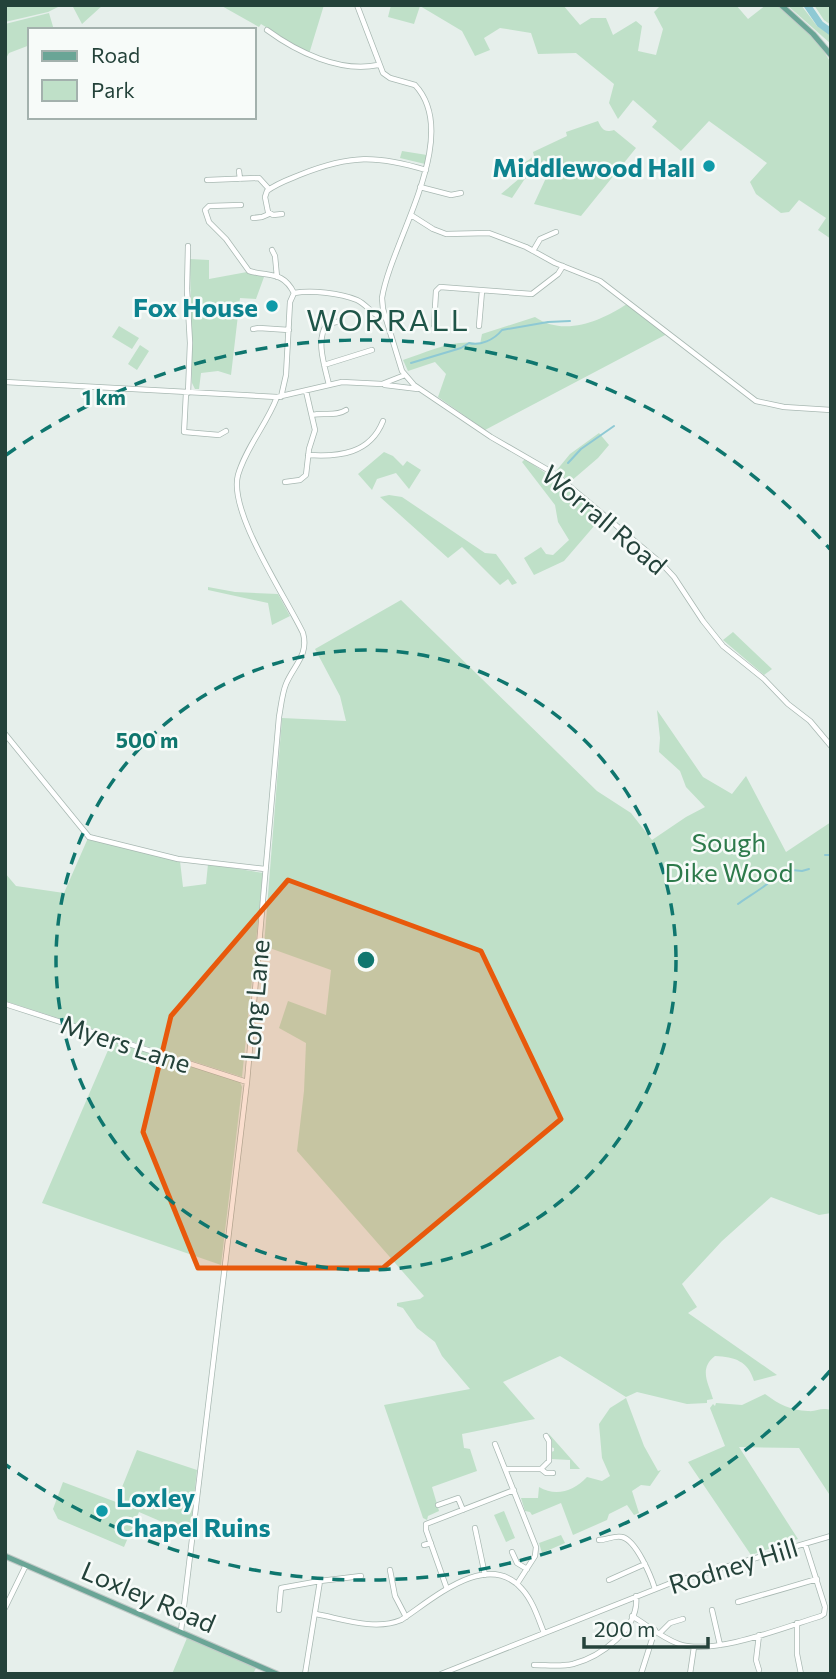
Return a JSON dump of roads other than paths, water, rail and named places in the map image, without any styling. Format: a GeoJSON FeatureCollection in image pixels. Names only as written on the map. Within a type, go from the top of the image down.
{"type":"FeatureCollection","features":[{"type":"Feature","properties":{"kind":"main road"},"geometry":{"type":"LineString","coordinates":[[781,5],[814,34],[831,55]]}},
{"type":"Feature","properties":{"kind":"main road","name":"Loxley Road"},"geometry":{"type":"LineString","coordinates":[[5,1556],[277,1674]]}},
{"type":"Feature","properties":{"kind":"street"},"geometry":{"type":"LineString","coordinates":[[357,5],[378,65],[390,78],[415,85],[425,100],[431,138],[426,170],[383,291],[382,303],[405,374],[382,384]]}},
{"type":"Feature","properties":{"kind":"street"},"geometry":{"type":"LineString","coordinates":[[267,30],[284,43],[315,58],[359,67],[378,65]]}},
{"type":"Feature","properties":{"kind":"street"},"geometry":{"type":"LineString","coordinates":[[269,214],[265,197],[270,189],[330,163],[341,160],[392,160],[426,170]]}},
{"type":"Feature","properties":{"kind":"street"},"geometry":{"type":"LineString","coordinates":[[239,171],[240,179]]}},
{"type":"Feature","properties":{"kind":"street"},"geometry":{"type":"LineString","coordinates":[[207,180],[259,178],[270,189]]}},
{"type":"Feature","properties":{"kind":"street"},"geometry":{"type":"LineString","coordinates":[[420,187],[451,195],[461,193]]}},
{"type":"Feature","properties":{"kind":"street"},"geometry":{"type":"LineString","coordinates":[[241,205],[209,206],[205,210],[209,222],[226,239],[249,271],[285,279],[294,293],[354,299],[378,317],[386,317]]}},
{"type":"Feature","properties":{"kind":"street"},"geometry":{"type":"LineString","coordinates":[[253,218],[282,214]]}},
{"type":"Feature","properties":{"kind":"street"},"geometry":{"type":"LineString","coordinates":[[411,215],[442,233],[485,232],[600,281],[756,401],[784,407],[831,410]]}},
{"type":"Feature","properties":{"kind":"street"},"geometry":{"type":"LineString","coordinates":[[533,251],[541,239],[556,232]]}},
{"type":"Feature","properties":{"kind":"street"},"geometry":{"type":"LineString","coordinates":[[188,246],[190,343],[184,432],[219,435],[226,431]]}},
{"type":"Feature","properties":{"kind":"street"},"geometry":{"type":"LineString","coordinates":[[272,250],[278,268],[277,277]]}},
{"type":"Feature","properties":{"kind":"street"},"geometry":{"type":"LineString","coordinates":[[434,325],[435,294],[438,288],[532,294],[558,274],[563,266]]}},
{"type":"Feature","properties":{"kind":"street"},"geometry":{"type":"LineString","coordinates":[[479,326],[482,291]]}},
{"type":"Feature","properties":{"kind":"street","name":"Long Lane"},"geometry":{"type":"LineString","coordinates":[[181,1631],[247,1082],[282,702],[287,682],[304,653],[305,641],[250,531],[236,486],[240,468],[279,397],[286,375],[290,302],[294,293]]}},
{"type":"Feature","properties":{"kind":"street"},"geometry":{"type":"LineString","coordinates":[[257,319],[255,328],[289,330]]}},
{"type":"Feature","properties":{"kind":"street"},"geometry":{"type":"LineString","coordinates":[[329,385],[324,365],[323,330],[332,322],[341,321]]}},
{"type":"Feature","properties":{"kind":"street"},"geometry":{"type":"LineString","coordinates":[[324,365],[372,350]]}},
{"type":"Feature","properties":{"kind":"street","name":"Worrall Road"},"geometry":{"type":"LineString","coordinates":[[405,374],[419,389],[491,437],[555,474],[662,564],[723,646],[806,717],[831,746]]}},
{"type":"Feature","properties":{"kind":"street"},"geometry":{"type":"LineString","coordinates":[[5,382],[279,397],[349,381],[419,389]]}},
{"type":"Feature","properties":{"kind":"street"},"geometry":{"type":"LineString","coordinates":[[285,482],[306,477],[308,455],[315,430],[306,391]]}},
{"type":"Feature","properties":{"kind":"street"},"geometry":{"type":"LineString","coordinates":[[312,415],[325,412],[336,415],[346,410]]}},
{"type":"Feature","properties":{"kind":"street"},"geometry":{"type":"LineString","coordinates":[[308,455],[354,452],[373,439],[383,421]]}},
{"type":"Feature","properties":{"kind":"street"},"geometry":{"type":"LineString","coordinates":[[5,734],[89,837],[178,859],[265,869]]}},
{"type":"Feature","properties":{"kind":"street","name":"Myers Lane"},"geometry":{"type":"LineString","coordinates":[[5,1004],[247,1082]]}},
{"type":"Feature","properties":{"kind":"street"},"geometry":{"type":"LineString","coordinates":[[541,1469],[549,1461],[549,1441],[546,1436]]}},
{"type":"Feature","properties":{"kind":"street"},"geometry":{"type":"LineString","coordinates":[[495,1444],[536,1547],[536,1554],[517,1584]]}},
{"type":"Feature","properties":{"kind":"street"},"geometry":{"type":"LineString","coordinates":[[506,1469],[541,1469],[546,1473],[553,1472]]}},
{"type":"Feature","properties":{"kind":"street"},"geometry":{"type":"LineString","coordinates":[[447,1589],[426,1524],[514,1490]]}},
{"type":"Feature","properties":{"kind":"street"},"geometry":{"type":"LineString","coordinates":[[438,1504],[458,1496],[463,1510]]}},
{"type":"Feature","properties":{"kind":"street"},"geometry":{"type":"LineString","coordinates":[[475,1528],[485,1575]]}},
{"type":"Feature","properties":{"kind":"street"},"geometry":{"type":"LineString","coordinates":[[599,1540],[617,1536],[625,1538],[645,1564],[655,1589]]}},
{"type":"Feature","properties":{"kind":"street","name":"Rodney Hill"},"geometry":{"type":"LineString","coordinates":[[441,1674],[655,1589],[831,1536]]}},
{"type":"Feature","properties":{"kind":"street"},"geometry":{"type":"LineString","coordinates":[[424,1545],[431,1543]]}},
{"type":"Feature","properties":{"kind":"street"},"geometry":{"type":"LineString","coordinates":[[805,1544],[825,1607],[824,1614]]}},
{"type":"Feature","properties":{"kind":"street"},"geometry":{"type":"LineString","coordinates":[[512,1552],[517,1563],[527,1569]]}},
{"type":"Feature","properties":{"kind":"street"},"geometry":{"type":"LineString","coordinates":[[5,1608],[26,1564]]}},
{"type":"Feature","properties":{"kind":"street"},"geometry":{"type":"LineString","coordinates":[[609,1580],[645,1564]]}},
{"type":"Feature","properties":{"kind":"street"},"geometry":{"type":"LineString","coordinates":[[390,1570],[395,1596],[406,1617]]}},
{"type":"Feature","properties":{"kind":"street"},"geometry":{"type":"LineString","coordinates":[[316,1614],[379,1625],[396,1622],[469,1578],[498,1575],[517,1584],[531,1602],[544,1633]]}},
{"type":"Feature","properties":{"kind":"street"},"geometry":{"type":"LineString","coordinates":[[279,1610],[281,1588],[361,1576]]}},
{"type":"Feature","properties":{"kind":"street"},"geometry":{"type":"LineString","coordinates":[[738,1602],[817,1579]]}},
{"type":"Feature","properties":{"kind":"street"},"geometry":{"type":"LineString","coordinates":[[305,1674],[320,1581]]}},
{"type":"Feature","properties":{"kind":"street"},"geometry":{"type":"LineString","coordinates":[[534,1665],[565,1665],[593,1656],[614,1642],[632,1616],[636,1607],[636,1596]]}},
{"type":"Feature","properties":{"kind":"street"},"geometry":{"type":"LineString","coordinates":[[712,1610],[720,1645]]}},
{"type":"Feature","properties":{"kind":"street"},"geometry":{"type":"LineString","coordinates":[[824,1614],[830,1619]]}},
{"type":"Feature","properties":{"kind":"street"},"geometry":{"type":"LineString","coordinates":[[632,1616],[676,1643],[694,1647],[720,1645],[824,1614]]}},
{"type":"Feature","properties":{"kind":"street"},"geometry":{"type":"LineString","coordinates":[[641,1674],[657,1632],[670,1623],[683,1619]]}},
{"type":"Feature","properties":{"kind":"street"},"geometry":{"type":"LineString","coordinates":[[797,1623],[797,1654],[801,1674]]}},
{"type":"Feature","properties":{"kind":"street"},"geometry":{"type":"LineString","coordinates":[[759,1635],[756,1660],[759,1670]]}},
{"type":"Feature","properties":{"kind":"street"},"geometry":{"type":"LineString","coordinates":[[690,1674],[694,1647]]}},
{"type":"Feature","properties":{"kind":"waterway"},"geometry":{"type":"LineString","coordinates":[[807,5],[820,24],[831,32]]}},
{"type":"Feature","properties":{"kind":"waterway"},"geometry":{"type":"LineString","coordinates":[[411,363],[461,348],[469,343],[487,341],[502,330],[570,321]]}},
{"type":"Feature","properties":{"kind":"waterway"},"geometry":{"type":"LineString","coordinates":[[568,463],[581,449],[614,426]]}},
{"type":"Feature","properties":{"kind":"waterway"},"geometry":{"type":"LineString","coordinates":[[825,855],[831,855]]}},
{"type":"Feature","properties":{"kind":"waterway"},"geometry":{"type":"LineString","coordinates":[[738,904],[769,883],[782,869],[809,869]]}},
{"type":"Feature","properties":{"kind":"place","name":"Middlewood Hall"},"geometry":{"type":"Point","coordinates":[709,166]}},
{"type":"Feature","properties":{"kind":"place","name":"Fox House"},"geometry":{"type":"Point","coordinates":[272,306]}},
{"type":"Feature","properties":{"kind":"place","name":"Loxley Chapel Ruins"},"geometry":{"type":"Point","coordinates":[102,1511]}},
{"type":"Feature","properties":{"kind":"district","name":"WORRALL"},"geometry":{"type":"Point","coordinates":[388,318]}},
{"type":"Feature","properties":{"kind":"park label","name":"Sough Dike Wood"},"geometry":{"type":"Point","coordinates":[729,856]}}]}
